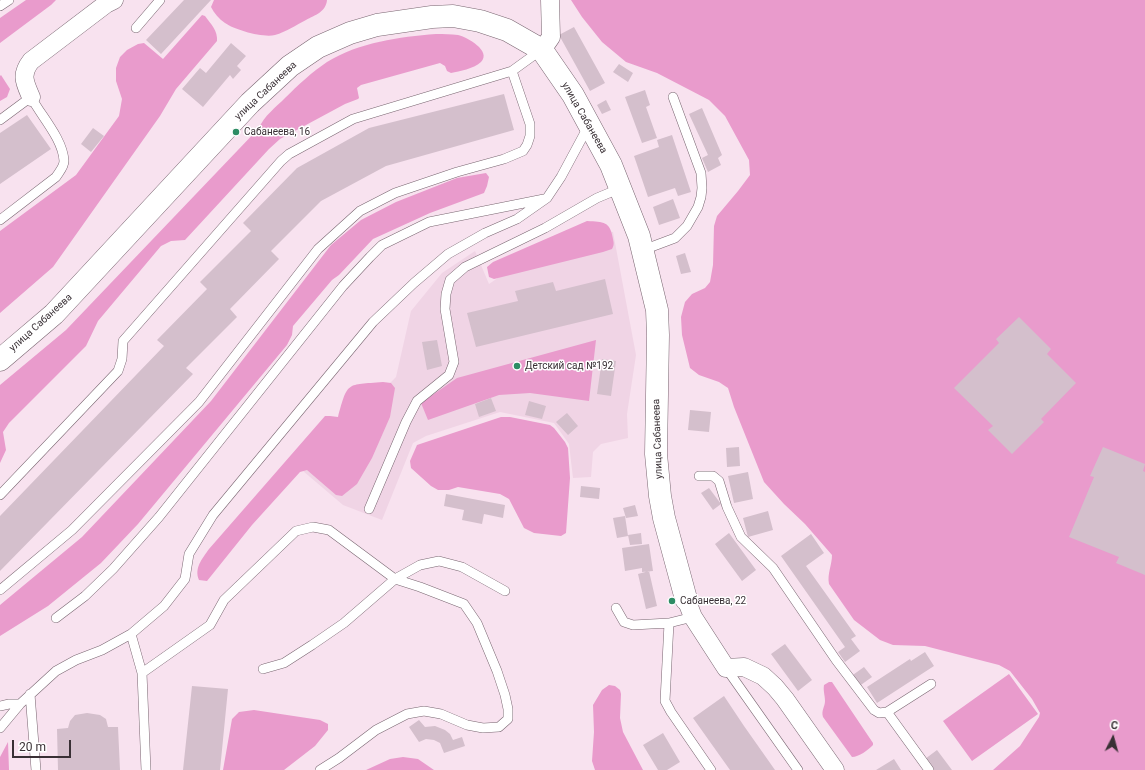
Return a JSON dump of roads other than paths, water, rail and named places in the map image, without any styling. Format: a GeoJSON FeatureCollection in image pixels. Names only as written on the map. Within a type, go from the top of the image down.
{"type":"FeatureCollection","features":[{"type":"Feature","properties":{"kind":"street"},"geometry":{"type":"LineString","coordinates":[[542,50],[551,37],[550,0]]}},
{"type":"Feature","properties":{"kind":"street"},"geometry":{"type":"LineString","coordinates":[[31,98],[24,79],[25,68],[31,61],[108,1]]}},
{"type":"Feature","properties":{"kind":"street","name":"улица Сабанеева"},"geometry":{"type":"LineString","coordinates":[[0,360],[54,314],[70,298],[250,104],[290,66],[318,47],[350,33],[377,25],[432,17],[453,16],[480,20],[508,30],[542,50],[573,95],[611,165],[621,188],[643,250],[656,310],[658,335],[656,454],[660,496],[664,518],[689,608]]}},
{"type":"Feature","properties":{"kind":"street"},"geometry":{"type":"LineString","coordinates":[[689,608],[726,668],[744,667],[763,676],[775,687],[835,770]]}},
{"type":"Feature","properties":{"kind":"lane"},"geometry":{"type":"LineString","coordinates":[[0,6],[9,0]]}},
{"type":"Feature","properties":{"kind":"lane"},"geometry":{"type":"LineString","coordinates":[[136,28],[160,0]]}},
{"type":"Feature","properties":{"kind":"lane"},"geometry":{"type":"LineString","coordinates":[[0,494],[118,371],[122,359],[123,341],[289,154],[353,120],[512,71],[542,50]]}},
{"type":"Feature","properties":{"kind":"lane"},"geometry":{"type":"LineString","coordinates":[[0,590],[72,530],[199,402],[318,249],[360,211],[395,193],[457,172],[504,159],[523,151],[530,136],[530,124],[512,71]]}},
{"type":"Feature","properties":{"kind":"lane"},"geometry":{"type":"LineString","coordinates":[[643,250],[675,238],[687,226],[698,207],[701,197],[701,173],[673,97]]}},
{"type":"Feature","properties":{"kind":"lane"},"geometry":{"type":"LineString","coordinates":[[0,120],[31,98],[59,142],[64,161],[62,169],[56,177],[0,220]]}},
{"type":"Feature","properties":{"kind":"lane"},"geometry":{"type":"LineString","coordinates":[[0,728],[20,704],[56,671],[76,660],[102,650],[131,634],[164,606],[185,579],[189,554],[213,515],[373,322],[414,283],[448,254],[485,233],[517,219],[547,198],[561,177],[589,124]]}},
{"type":"Feature","properties":{"kind":"lane"},"geometry":{"type":"LineString","coordinates":[[369,509],[406,422],[417,400],[449,375],[454,362],[444,309],[450,280],[465,267],[545,228],[597,198],[621,188]]}},
{"type":"Feature","properties":{"kind":"lane"},"geometry":{"type":"LineString","coordinates":[[56,618],[85,596],[118,563],[159,517],[343,286],[382,245],[429,222],[547,198]]}},
{"type":"Feature","properties":{"kind":"lane"},"geometry":{"type":"LineString","coordinates":[[699,476],[714,476],[719,481],[726,508],[741,537],[773,568],[836,660],[874,710],[878,712],[887,712],[931,684]]}},
{"type":"Feature","properties":{"kind":"lane"},"geometry":{"type":"LineString","coordinates":[[142,673],[210,625],[224,600],[296,531],[313,527],[329,530],[394,579],[420,587],[464,604],[477,623],[497,672],[505,695],[508,709],[508,719],[499,727],[483,728],[466,725],[435,713],[424,711],[407,714],[376,730],[340,758],[320,770]]}},
{"type":"Feature","properties":{"kind":"lane"},"geometry":{"type":"LineString","coordinates":[[263,669],[284,663],[312,645],[344,623],[394,579],[420,565],[439,561],[462,568],[505,591]]}},
{"type":"Feature","properties":{"kind":"lane"},"geometry":{"type":"LineString","coordinates":[[616,608],[624,622],[633,626],[669,623],[689,608]]}},
{"type":"Feature","properties":{"kind":"lane"},"geometry":{"type":"LineString","coordinates":[[669,623],[665,701],[711,770]]}},
{"type":"Feature","properties":{"kind":"lane"},"geometry":{"type":"LineString","coordinates":[[131,634],[142,673],[146,770]]}},
{"type":"Feature","properties":{"kind":"lane"},"geometry":{"type":"LineString","coordinates":[[726,668],[798,770]]}},
{"type":"Feature","properties":{"kind":"lane"},"geometry":{"type":"LineString","coordinates":[[30,694],[36,770]]}},
{"type":"Feature","properties":{"kind":"lane"},"geometry":{"type":"LineString","coordinates":[[0,706],[20,704]]}},
{"type":"Feature","properties":{"kind":"lane"},"geometry":{"type":"LineString","coordinates":[[887,712],[929,770]]}},
{"type":"Feature","properties":{"kind":"place","name":"Сабанеева, 16"},"geometry":{"type":"Point","coordinates":[236,132]}},
{"type":"Feature","properties":{"kind":"place","name":"Детский сад №192"},"geometry":{"type":"Point","coordinates":[517,366]}},
{"type":"Feature","properties":{"kind":"place","name":"Сабанеева, 22"},"geometry":{"type":"Point","coordinates":[672,601]}}]}
